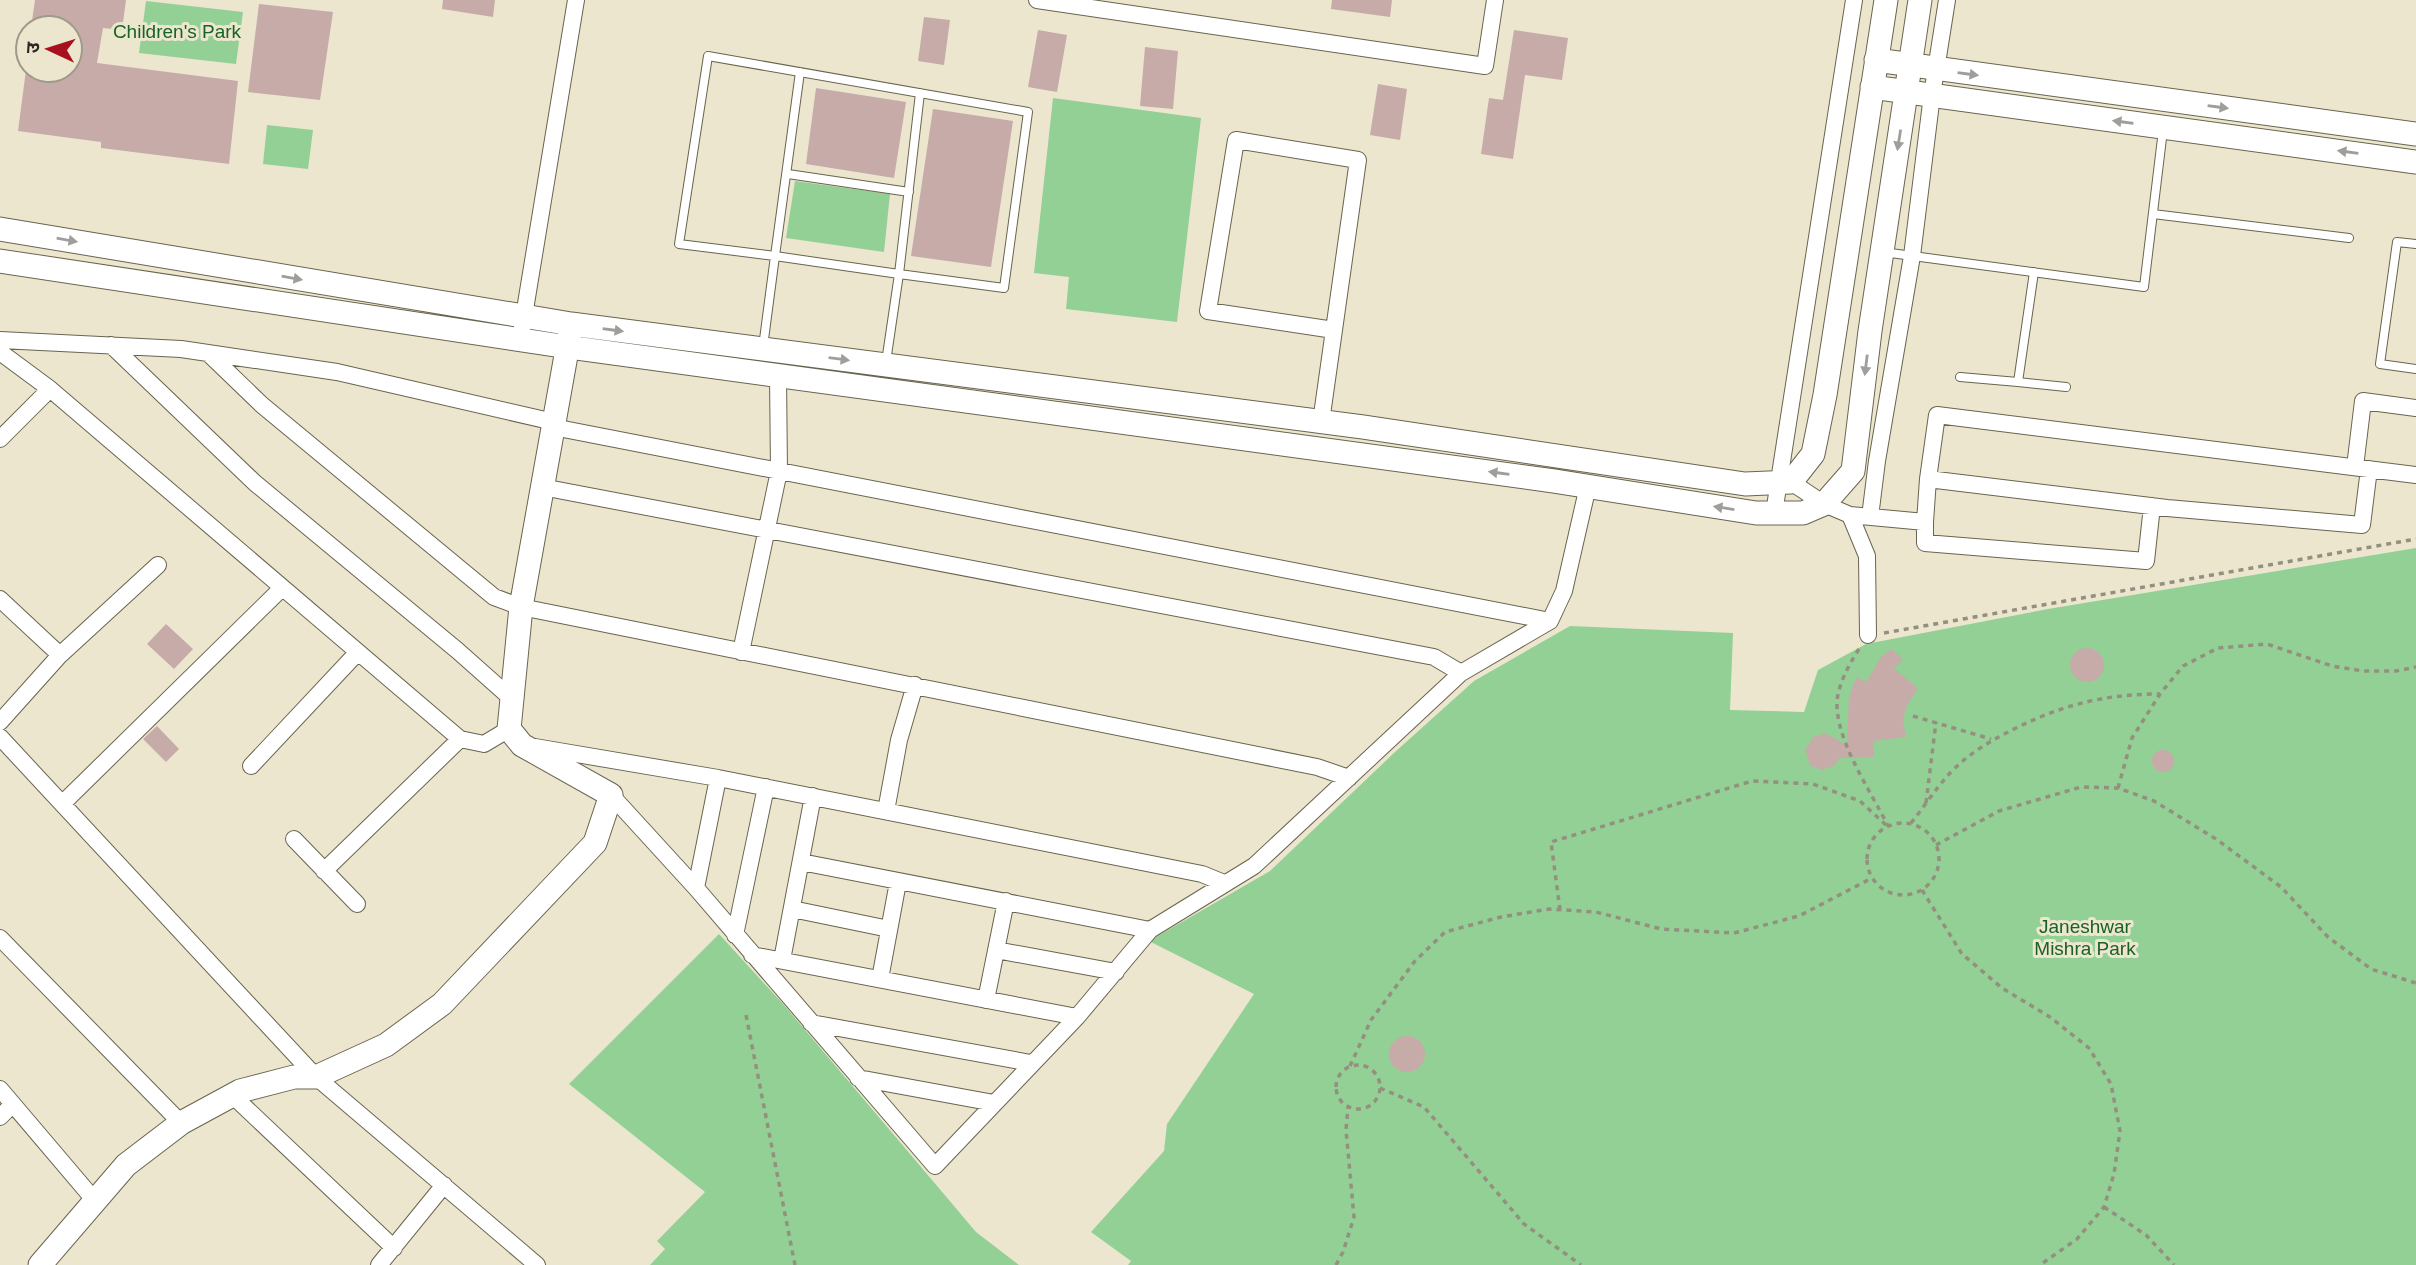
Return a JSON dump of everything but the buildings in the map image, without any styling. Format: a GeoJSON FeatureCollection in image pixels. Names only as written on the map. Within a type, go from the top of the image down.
{"type":"FeatureCollection","features":[{"type":"Feature","properties":{"kind":"street"},"geometry":{"type":"LineString","coordinates":[[522,328],[576,0]]}},
{"type":"Feature","properties":{"kind":"street"},"geometry":{"type":"LineString","coordinates":[[1047,1],[1485,66],[1495,0]]}},
{"type":"Feature","properties":{"kind":"street"},"geometry":{"type":"LineString","coordinates":[[1774,513],[1786,482],[1854,0]]}},
{"type":"Feature","properties":{"kind":"street"},"geometry":{"type":"LineString","coordinates":[[1786,482],[1813,454],[1825,395],[1885,0]]}},
{"type":"Feature","properties":{"kind":"street"},"geometry":{"type":"LineString","coordinates":[[0,229],[778,376],[1588,486],[1756,513],[1803,513],[1824,504],[1853,471],[1882,252],[1920,0]]}},
{"type":"Feature","properties":{"kind":"street"},"geometry":{"type":"LineString","coordinates":[[1870,517],[1912,256],[1947,0]]}},
{"type":"Feature","properties":{"kind":"street"},"geometry":{"type":"LineString","coordinates":[[1876,60],[2416,134]]}},
{"type":"Feature","properties":{"kind":"street"},"geometry":{"type":"LineString","coordinates":[[1872,87],[2416,162]]}},
{"type":"Feature","properties":{"kind":"street"},"geometry":{"type":"LineString","coordinates":[[1321,422],[1334,330],[1358,160],[1236,140],[1208,311],[1334,330]]}},
{"type":"Feature","properties":{"kind":"street"},"geometry":{"type":"LineString","coordinates":[[0,261],[522,328]]}},
{"type":"Feature","properties":{"kind":"street"},"geometry":{"type":"LineString","coordinates":[[569,336],[762,350],[1321,422],[1745,484],[1786,482],[1824,504],[1850,515],[1925,522]]}},
{"type":"Feature","properties":{"kind":"street"},"geometry":{"type":"LineString","coordinates":[[515,737],[512,699],[521,607],[569,336]]}},
{"type":"Feature","properties":{"kind":"street"},"geometry":{"type":"LineString","coordinates":[[0,340],[208,353],[337,372],[554,424],[779,471],[1550,621]]}},
{"type":"Feature","properties":{"kind":"street"},"geometry":{"type":"LineString","coordinates":[[111,345],[256,483],[512,699]]}},
{"type":"Feature","properties":{"kind":"street"},"geometry":{"type":"LineString","coordinates":[[0,352],[50,388],[460,739],[484,744],[515,737],[1202,874],[1224,883]]}},
{"type":"Feature","properties":{"kind":"street"},"geometry":{"type":"LineString","coordinates":[[208,353],[261,405],[494,597],[521,607],[1317,768],[1349,778]]}},
{"type":"Feature","properties":{"kind":"street"},"geometry":{"type":"LineString","coordinates":[[741,652],[779,471],[778,376]]}},
{"type":"Feature","properties":{"kind":"street"},"geometry":{"type":"LineString","coordinates":[[0,439],[50,388]]}},
{"type":"Feature","properties":{"kind":"street"},"geometry":{"type":"LineString","coordinates":[[1928,478],[2152,506],[2362,525],[2363,401],[2416,408]]}},
{"type":"Feature","properties":{"kind":"street"},"geometry":{"type":"LineString","coordinates":[[2152,506],[2146,561],[1924,543],[1928,478],[1937,415],[2416,475]]}},
{"type":"Feature","properties":{"kind":"street"},"geometry":{"type":"LineString","coordinates":[[515,737],[611,795],[695,888],[934,1166],[1077,1017],[1150,930],[1254,866],[1461,673],[1550,621],[1564,591],[1588,486]]}},
{"type":"Feature","properties":{"kind":"street"},"geometry":{"type":"LineString","coordinates":[[542,488],[1434,657],[1461,673]]}},
{"type":"Feature","properties":{"kind":"street"},"geometry":{"type":"LineString","coordinates":[[1850,515],[1867,556],[1868,635]]}},
{"type":"Feature","properties":{"kind":"street"},"geometry":{"type":"LineString","coordinates":[[0,722],[60,654],[158,565]]}},
{"type":"Feature","properties":{"kind":"street"},"geometry":{"type":"LineString","coordinates":[[62,804],[282,588]]}},
{"type":"Feature","properties":{"kind":"street"},"geometry":{"type":"LineString","coordinates":[[0,598],[60,654]]}},
{"type":"Feature","properties":{"kind":"street"},"geometry":{"type":"LineString","coordinates":[[251,766],[358,652]]}},
{"type":"Feature","properties":{"kind":"street"},"geometry":{"type":"LineString","coordinates":[[886,811],[899,740],[915,685]]}},
{"type":"Feature","properties":{"kind":"street"},"geometry":{"type":"LineString","coordinates":[[0,737],[316,1077],[537,1265]]}},
{"type":"Feature","properties":{"kind":"street"},"geometry":{"type":"LineString","coordinates":[[324,871],[460,739]]}},
{"type":"Feature","properties":{"kind":"street"},"geometry":{"type":"LineString","coordinates":[[695,888],[718,778]]}},
{"type":"Feature","properties":{"kind":"street"},"geometry":{"type":"LineString","coordinates":[[735,935],[766,787]]}},
{"type":"Feature","properties":{"kind":"street"},"geometry":{"type":"LineString","coordinates":[[40,1265],[126,1165],[181,1123],[240,1091],[294,1077],[316,1077],[386,1045],[442,1004],[595,843],[611,795]]}},
{"type":"Feature","properties":{"kind":"street"},"geometry":{"type":"LineString","coordinates":[[782,960],[813,796]]}},
{"type":"Feature","properties":{"kind":"street"},"geometry":{"type":"LineString","coordinates":[[293,839],[357,904]]}},
{"type":"Feature","properties":{"kind":"street"},"geometry":{"type":"LineString","coordinates":[[801,862],[1150,930]]}},
{"type":"Feature","properties":{"kind":"street"},"geometry":{"type":"LineString","coordinates":[[880,979],[898,882]]}},
{"type":"Feature","properties":{"kind":"street"},"geometry":{"type":"LineString","coordinates":[[986,1000],[1006,901]]}},
{"type":"Feature","properties":{"kind":"street"},"geometry":{"type":"LineString","coordinates":[[792,909],[889,929]]}},
{"type":"Feature","properties":{"kind":"street"},"geometry":{"type":"LineString","coordinates":[[0,938],[181,1123]]}},
{"type":"Feature","properties":{"kind":"street"},"geometry":{"type":"LineString","coordinates":[[996,950],[1116,972]]}},
{"type":"Feature","properties":{"kind":"street"},"geometry":{"type":"LineString","coordinates":[[752,955],[1077,1017]]}},
{"type":"Feature","properties":{"kind":"street"},"geometry":{"type":"LineString","coordinates":[[811,1023],[1031,1063]]}},
{"type":"Feature","properties":{"kind":"street"},"geometry":{"type":"LineString","coordinates":[[858,1078],[994,1103]]}},
{"type":"Feature","properties":{"kind":"street"},"geometry":{"type":"LineString","coordinates":[[0,1088],[96,1202]]}},
{"type":"Feature","properties":{"kind":"street"},"geometry":{"type":"LineString","coordinates":[[232,1095],[394,1248]]}},
{"type":"Feature","properties":{"kind":"street"},"geometry":{"type":"LineString","coordinates":[[0,1117],[13,1104]]}},
{"type":"Feature","properties":{"kind":"street"},"geometry":{"type":"LineString","coordinates":[[379,1265],[444,1185]]}},
{"type":"Feature","properties":{"kind":"lane"},"geometry":{"type":"LineString","coordinates":[[708,56],[800,72],[1028,112],[1004,288],[679,244],[708,56]]}},
{"type":"Feature","properties":{"kind":"lane"},"geometry":{"type":"LineString","coordinates":[[762,350],[800,72]]}},
{"type":"Feature","properties":{"kind":"lane"},"geometry":{"type":"LineString","coordinates":[[886,365],[920,93]]}},
{"type":"Feature","properties":{"kind":"lane"},"geometry":{"type":"LineString","coordinates":[[1882,252],[2144,287],[2164,127]]}},
{"type":"Feature","properties":{"kind":"lane"},"geometry":{"type":"LineString","coordinates":[[788,174],[909,192]]}},
{"type":"Feature","properties":{"kind":"lane"},"geometry":{"type":"LineString","coordinates":[[2153,214],[2350,238]]}},
{"type":"Feature","properties":{"kind":"lane"},"geometry":{"type":"LineString","coordinates":[[2416,244],[2397,242],[2380,364],[2416,369]]}},
{"type":"Feature","properties":{"kind":"lane"},"geometry":{"type":"LineString","coordinates":[[2018,382],[2034,272]]}},
{"type":"Feature","properties":{"kind":"lane"},"geometry":{"type":"LineString","coordinates":[[1960,377],[2066,387]]}},
{"type":"Feature","properties":{"kind":"path"},"geometry":{"type":"LineString","coordinates":[[1888,826],[1840,729],[1838,696],[1846,669],[1868,635],[2416,539]]}},
{"type":"Feature","properties":{"kind":"path"},"geometry":{"type":"LineString","coordinates":[[2118,788],[2132,738],[2160,694],[2183,666],[2218,648],[2267,644],[2332,666],[2363,671],[2396,671],[2416,667]]}},
{"type":"Feature","properties":{"kind":"path"},"geometry":{"type":"LineString","coordinates":[[1911,823],[1951,772],[1993,739],[2050,711],[2082,701],[2128,694],[2160,694]]}},
{"type":"Feature","properties":{"kind":"path"},"geometry":{"type":"LineString","coordinates":[[1913,716],[1993,739]]}},
{"type":"Feature","properties":{"kind":"path"},"geometry":{"type":"LineString","coordinates":[[1925,804],[1936,722]]}},
{"type":"Feature","properties":{"kind":"path"},"geometry":{"type":"LineString","coordinates":[[1560,910],[1551,842],[1752,781],[1812,785],[1860,801],[1888,826]]}},
{"type":"Feature","properties":{"kind":"path"},"geometry":{"type":"LineString","coordinates":[[1936,845],[1999,811],[2081,787],[2118,788],[2154,801],[2216,839],[2281,887],[2328,937],[2371,969],[2416,983]]}},
{"type":"Feature","properties":{"kind":"path"},"geometry":{"type":"LineString","coordinates":[[1911,823],[1924,829],[1936,845],[1939,853],[1938,867],[1932,880],[1922,890],[1909,895],[1895,894],[1882,889],[1872,878],[1867,865],[1867,850],[1873,838],[1888,826],[1911,823]]}},
{"type":"Feature","properties":{"kind":"path"},"geometry":{"type":"LineString","coordinates":[[1350,1066],[1367,1067],[1374,1072],[1380,1088],[1373,1104],[1365,1108],[1348,1107],[1337,1095],[1337,1077],[1350,1066],[1371,1020],[1415,961],[1445,932],[1501,917],[1549,909],[1597,912],[1661,929],[1734,933],[1799,916],[1872,878]]}},
{"type":"Feature","properties":{"kind":"path"},"geometry":{"type":"LineString","coordinates":[[1922,890],[1962,954],[2002,988],[2050,1017],[2089,1048],[2111,1084],[2120,1130],[2114,1174],[2104,1208],[2077,1239],[2040,1265]]}},
{"type":"Feature","properties":{"kind":"path"},"geometry":{"type":"LineString","coordinates":[[746,1015],[795,1265]]}},
{"type":"Feature","properties":{"kind":"path"},"geometry":{"type":"LineString","coordinates":[[1380,1088],[1424,1107],[1524,1224],[1581,1265]]}},
{"type":"Feature","properties":{"kind":"path"},"geometry":{"type":"LineString","coordinates":[[1336,1265],[1354,1217],[1346,1130],[1348,1107]]}},
{"type":"Feature","properties":{"kind":"path"},"geometry":{"type":"LineString","coordinates":[[2104,1208],[2146,1235],[2174,1265]]}},
{"type":"Feature","properties":{"kind":"green space","name":"Children's Park"},"geometry":{"type":"Polygon","coordinates":[[[146,1],[243,12],[236,64],[139,53],[146,1]]]}},
{"type":"Feature","properties":{"kind":"green space"},"geometry":{"type":"Polygon","coordinates":[[[1053,98],[1201,118],[1177,322],[1066,309],[1069,277],[1034,273],[1053,98]]]}},
{"type":"Feature","properties":{"kind":"green space"},"geometry":{"type":"Polygon","coordinates":[[[267,125],[313,130],[308,169],[263,164],[267,125]]]}},
{"type":"Feature","properties":{"kind":"green space"},"geometry":{"type":"Polygon","coordinates":[[[795,181],[890,194],[884,252],[786,238],[795,181]]]}},
{"type":"Feature","properties":{"kind":"green space","name":"Janeshwar Mishra Park"},"geometry":{"type":"Polygon","coordinates":[[[2416,548],[2416,1265],[1128,1265],[1131,1261],[1091,1232],[1164,1151],[1167,1124],[1254,994],[1149,941],[1270,871],[1474,681],[1570,626],[1733,633],[1730,710],[1804,712],[1818,670],[1866,644],[2048,609],[2416,548]]]}},
{"type":"Feature","properties":{"kind":"green space"},"geometry":{"type":"Polygon","coordinates":[[[719,934],[784,1005],[976,1232],[1019,1265],[650,1265],[665,1249],[657,1241],[705,1192],[569,1084],[719,934]]]}}]}
